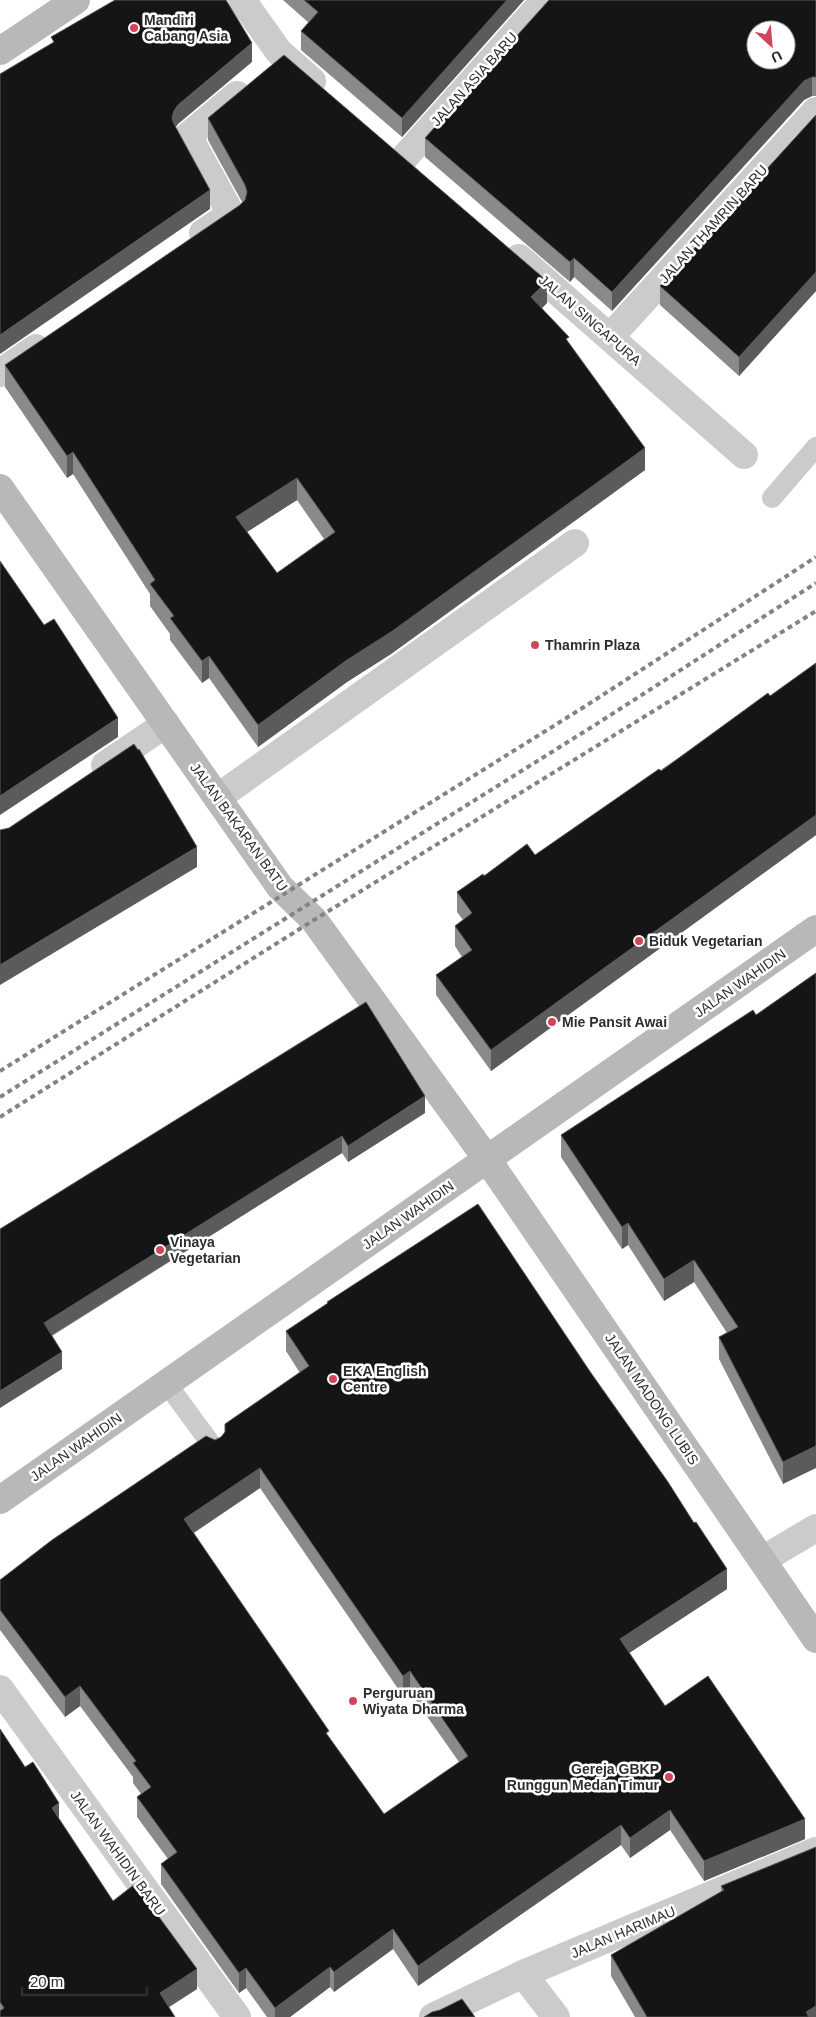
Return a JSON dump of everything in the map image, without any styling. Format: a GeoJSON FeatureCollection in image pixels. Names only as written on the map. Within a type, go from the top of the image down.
{"type":"FeatureCollection","features":[{"type":"Feature","properties":{"kind":"street"},"geometry":{"type":"LineString","coordinates":[[0,51],[76,0]]}},
{"type":"Feature","properties":{"kind":"street"},"geometry":{"type":"LineString","coordinates":[[242,0],[284,56],[328,95]]}},
{"type":"Feature","properties":{"kind":"street","name":"JALAN ASIA BARU"},"geometry":{"type":"LineString","coordinates":[[424,177],[393,151],[545,0]]}},
{"type":"Feature","properties":{"kind":"street"},"geometry":{"type":"LineString","coordinates":[[184,247],[231,214],[188,136],[284,56]]}},
{"type":"Feature","properties":{"kind":"street","name":"JALAN THAMRIN BARU"},"geometry":{"type":"LineString","coordinates":[[610,337],[816,111]]}},
{"type":"Feature","properties":{"kind":"street","name":"JALAN SINGAPURA"},"geometry":{"type":"LineString","coordinates":[[497,240],[744,455]]}},
{"type":"Feature","properties":{"kind":"street"},"geometry":{"type":"LineString","coordinates":[[0,373],[56,334]]}},
{"type":"Feature","properties":{"kind":"street","name":"JALAN BAKARAN BATU"},"geometry":{"type":"LineString","coordinates":[[0,488],[280,887],[314,920],[487,1159]]}},
{"type":"Feature","properties":{"kind":"street"},"geometry":{"type":"LineString","coordinates":[[217,798],[575,543]]}},
{"type":"Feature","properties":{"kind":"street"},"geometry":{"type":"LineString","coordinates":[[83,779],[166,724]]}},
{"type":"Feature","properties":{"kind":"street","name":"JALAN WAHIDIN"},"geometry":{"type":"LineString","coordinates":[[0,1500],[816,930]]}},
{"type":"Feature","properties":{"kind":"street","name":"JALAN MADONG LUBIS"},"geometry":{"type":"LineString","coordinates":[[487,1159],[816,1638]]}},
{"type":"Feature","properties":{"kind":"street"},"geometry":{"type":"LineString","coordinates":[[762,1560],[816,1528]]}},
{"type":"Feature","properties":{"kind":"street","name":"JALAN WAHIDIN BARU"},"geometry":{"type":"LineString","coordinates":[[0,1690],[237,2017]]}},
{"type":"Feature","properties":{"kind":"street","name":"JALAN HARIMAU"},"geometry":{"type":"LineString","coordinates":[[432,2017],[523,1974],[816,1851]]}},
{"type":"Feature","properties":{"kind":"street"},"geometry":{"type":"LineString","coordinates":[[523,1974],[556,2017]]}},
{"type":"Feature","properties":{"kind":"lane"},"geometry":{"type":"LineString","coordinates":[[772,498],[816,446]]}},
{"type":"Feature","properties":{"kind":"lane"},"geometry":{"type":"LineString","coordinates":[[167,1384],[214,1448]]}},
{"type":"Feature","properties":{"kind":"building"},"geometry":{"type":"Polygon","coordinates":[[[115,0],[226,0],[252,43],[178,105],[172,118],[210,190],[0,335],[0,74],[54,42],[51,37],[115,0]]]}},
{"type":"Feature","properties":{"kind":"building"},"geometry":{"type":"Polygon","coordinates":[[[304,0],[507,0],[402,118],[301,31],[318,12],[304,0]]]}},
{"type":"Feature","properties":{"kind":"building"},"geometry":{"type":"Polygon","coordinates":[[[549,0],[816,0],[816,77],[804,81],[612,292],[574,258],[570,262],[425,138],[549,0]]]}},
{"type":"Feature","properties":{"kind":"building"},"geometry":{"type":"Polygon","coordinates":[[[284,55],[547,281],[531,297],[569,337],[566,339],[645,448],[391,632],[347,660],[258,725],[209,656],[202,661],[170,618],[174,616],[150,584],[155,580],[73,452],[67,456],[5,365],[245,200],[247,192],[245,185],[208,118],[284,55]],[[297,478],[236,517],[277,573],[335,532],[297,478]]]}},
{"type":"Feature","properties":{"kind":"building"},"geometry":{"type":"Polygon","coordinates":[[[816,115],[816,272],[739,357],[660,286],[816,115]]]}},
{"type":"Feature","properties":{"kind":"building"},"geometry":{"type":"Polygon","coordinates":[[[0,561],[44,625],[54,619],[118,718],[0,796],[0,561]]]}},
{"type":"Feature","properties":{"kind":"building"},"geometry":{"type":"Polygon","coordinates":[[[816,663],[816,815],[491,1050],[436,975],[472,950],[455,926],[472,913],[457,892],[483,874],[484,876],[527,844],[535,855],[659,769],[661,771],[768,693],[770,696],[816,663]]]}},
{"type":"Feature","properties":{"kind":"building"},"geometry":{"type":"Polygon","coordinates":[[[134,744],[139,749],[197,847],[0,965],[0,830],[9,828],[134,744]]]}},
{"type":"Feature","properties":{"kind":"building"},"geometry":{"type":"Polygon","coordinates":[[[816,973],[816,1446],[783,1462],[719,1337],[738,1327],[694,1260],[664,1279],[628,1223],[622,1227],[561,1135],[753,1010],[756,1015],[816,973]]]}},
{"type":"Feature","properties":{"kind":"building"},"geometry":{"type":"Polygon","coordinates":[[[366,1002],[425,1096],[348,1146],[342,1136],[44,1323],[62,1352],[0,1391],[0,1229],[366,1002]]]}},
{"type":"Feature","properties":{"kind":"building"},"geometry":{"type":"Polygon","coordinates":[[[478,1204],[591,1373],[727,1569],[620,1639],[665,1706],[708,1676],[805,1819],[704,1861],[670,1810],[630,1838],[621,1825],[418,1966],[393,1929],[334,1972],[330,1967],[275,2008],[246,1968],[239,1973],[161,1864],[177,1852],[137,1797],[151,1787],[133,1763],[136,1761],[80,1686],[65,1697],[0,1610],[0,1580],[52,1540],[206,1436],[215,1440],[221,1437],[225,1432],[225,1424],[309,1366],[286,1331],[327,1302],[478,1204]],[[260,1468],[184,1519],[329,1731],[326,1733],[384,1814],[468,1756],[410,1671],[403,1676],[260,1468]]]}},
{"type":"Feature","properties":{"kind":"building"},"geometry":{"type":"Polygon","coordinates":[[[0,1729],[25,1767],[33,1762],[59,1803],[52,1808],[113,1901],[135,1884],[197,1969],[160,1993],[175,2017],[0,2017],[0,2011],[4,2008],[0,2002],[0,1729]]]}},
{"type":"Feature","properties":{"kind":"building"},"geometry":{"type":"Polygon","coordinates":[[[816,1847],[816,2006],[806,2012],[809,2017],[647,2017],[611,1955],[724,1890],[721,1886],[816,1847]]]}},
{"type":"Feature","properties":{"kind":"building"},"geometry":{"type":"Polygon","coordinates":[[[462,1999],[475,2017],[424,2017],[432,2012],[462,1999]]]}},
{"type":"Feature","properties":{"kind":"railway"},"geometry":{"type":"LineString","coordinates":[[0,1071],[584,707],[816,557]]}},
{"type":"Feature","properties":{"kind":"railway"},"geometry":{"type":"LineString","coordinates":[[0,1097],[595,725],[816,583]]}},
{"type":"Feature","properties":{"kind":"railway"},"geometry":{"type":"LineString","coordinates":[[0,1117],[314,920],[816,611]]}},
{"type":"Feature","properties":{"kind":"place","name":"Mandiri Cabang Asia"},"geometry":{"type":"Point","coordinates":[134,28]}},
{"type":"Feature","properties":{"kind":"place","name":"Thamrin Plaza"},"geometry":{"type":"Point","coordinates":[535,645]}},
{"type":"Feature","properties":{"kind":"place","name":"Biduk Vegetarian"},"geometry":{"type":"Point","coordinates":[639,941]}},
{"type":"Feature","properties":{"kind":"place","name":"Mie Pansit Awai"},"geometry":{"type":"Point","coordinates":[552,1022]}},
{"type":"Feature","properties":{"kind":"place","name":"Vinaya Vegetarian"},"geometry":{"type":"Point","coordinates":[160,1250]}},
{"type":"Feature","properties":{"kind":"place","name":"EKA English Centre"},"geometry":{"type":"Point","coordinates":[333,1379]}},
{"type":"Feature","properties":{"kind":"place","name":"Perguruan Wiyata Dharma"},"geometry":{"type":"Point","coordinates":[353,1701]}},
{"type":"Feature","properties":{"kind":"place","name":"Gereja GBKP Runggun Medan Timur"},"geometry":{"type":"Point","coordinates":[669,1777]}}]}
